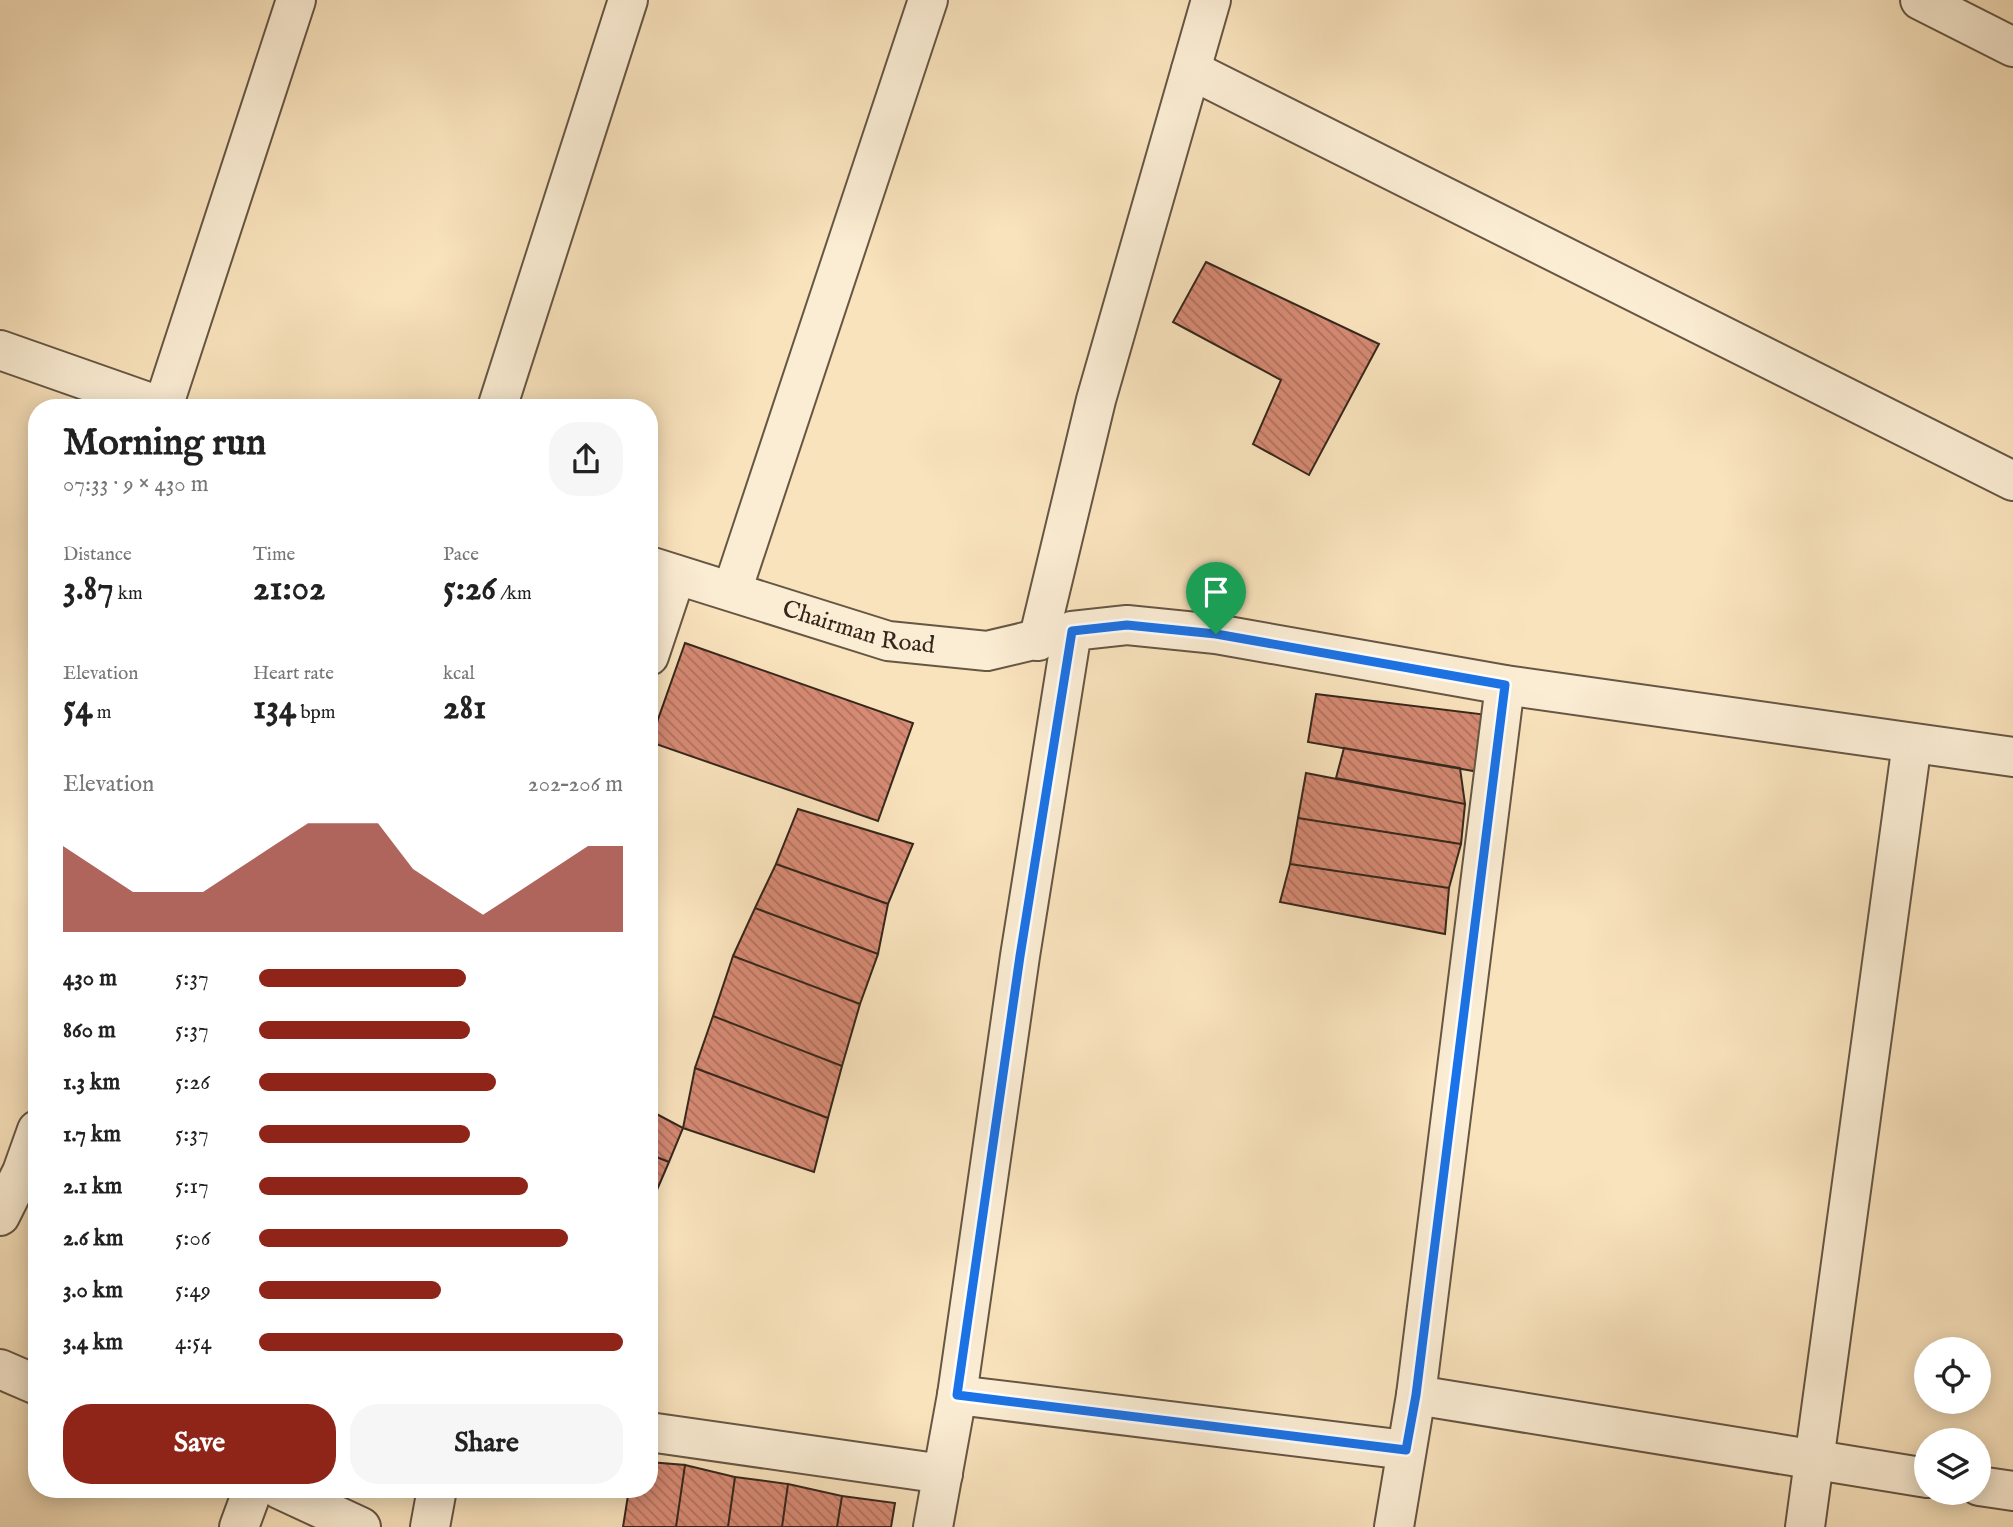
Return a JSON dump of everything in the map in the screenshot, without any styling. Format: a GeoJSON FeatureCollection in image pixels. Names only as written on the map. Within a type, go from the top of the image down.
{"type":"FeatureCollection","features":[{"type":"Feature","properties":{"kind":"street"},"geometry":{"type":"LineString","coordinates":[[167,399],[296,0]]}},
{"type":"Feature","properties":{"kind":"street"},"geometry":{"type":"LineString","coordinates":[[500,399],[628,0]]}},
{"type":"Feature","properties":{"kind":"street"},"geometry":{"type":"LineString","coordinates":[[732,591],[928,0]]}},
{"type":"Feature","properties":{"kind":"street"},"geometry":{"type":"LineString","coordinates":[[933,1527],[957,1395],[1020,956],[1055,636],[1096,400],[1211,0]]}},
{"type":"Feature","properties":{"kind":"street"},"geometry":{"type":"LineString","coordinates":[[1920,0],[2013,47]]}},
{"type":"Feature","properties":{"kind":"street"},"geometry":{"type":"LineString","coordinates":[[1191,70],[2013,481]]}},
{"type":"Feature","properties":{"kind":"street"},"geometry":{"type":"LineString","coordinates":[[0,350],[141,399]]}},
{"type":"Feature","properties":{"kind":"street"},"geometry":{"type":"LineString","coordinates":[[658,601],[663,570]]}},
{"type":"Feature","properties":{"kind":"street","name":"Chairman Road"},"geometry":{"type":"LineString","coordinates":[[663,570],[888,641],[986,651],[1055,636],[1127,625],[1216,634],[1505,685],[2013,757]]}},
{"type":"Feature","properties":{"kind":"street"},"geometry":{"type":"LineString","coordinates":[[1394,1527],[1416,1395],[1505,685]]}},
{"type":"Feature","properties":{"kind":"street"},"geometry":{"type":"LineString","coordinates":[[1805,1527],[1912,743]]}},
{"type":"Feature","properties":{"kind":"street"},"geometry":{"type":"LineString","coordinates":[[0,1216],[28,1155]]}},
{"type":"Feature","properties":{"kind":"street"},"geometry":{"type":"LineString","coordinates":[[0,1369],[28,1381]]}},
{"type":"Feature","properties":{"kind":"street"},"geometry":{"type":"LineString","coordinates":[[957,1395],[1406,1450]]}},
{"type":"Feature","properties":{"kind":"street"},"geometry":{"type":"LineString","coordinates":[[1416,1395],[1914,1476]]}},
{"type":"Feature","properties":{"kind":"street"},"geometry":{"type":"LineString","coordinates":[[658,1433],[943,1474]]}},
{"type":"Feature","properties":{"kind":"street"},"geometry":{"type":"LineString","coordinates":[[1991,1488],[2013,1491]]}},
{"type":"Feature","properties":{"kind":"street"},"geometry":{"type":"LineString","coordinates":[[239,1527],[250,1498]]}},
{"type":"Feature","properties":{"kind":"street"},"geometry":{"type":"LineString","coordinates":[[430,1527],[435,1498]]}},
{"type":"Feature","properties":{"kind":"street"},"geometry":{"type":"LineString","coordinates":[[334,1500],[360,1527]]}},
{"type":"Feature","properties":{"kind":"building"},"geometry":{"type":"Polygon","coordinates":[[[1206,262],[1379,344],[1309,475],[1253,444],[1281,380],[1173,322],[1206,262]]]}},
{"type":"Feature","properties":{"kind":"building"},"geometry":{"type":"Polygon","coordinates":[[[685,643],[913,723],[878,821],[658,745],[658,719],[685,643]]]}},
{"type":"Feature","properties":{"kind":"building"},"geometry":{"type":"Polygon","coordinates":[[[1316,694],[1488,715],[1479,772],[1308,742],[1316,694]]]}},
{"type":"Feature","properties":{"kind":"building"},"geometry":{"type":"Polygon","coordinates":[[[1344,748],[1460,768],[1465,804],[1336,778],[1344,748]]]}},
{"type":"Feature","properties":{"kind":"building"},"geometry":{"type":"Polygon","coordinates":[[[1306,773],[1465,804],[1461,844],[1298,818],[1306,773]]]}},
{"type":"Feature","properties":{"kind":"building"},"geometry":{"type":"Polygon","coordinates":[[[798,809],[913,844],[888,904],[776,864],[798,809]]]}},
{"type":"Feature","properties":{"kind":"building"},"geometry":{"type":"Polygon","coordinates":[[[1298,818],[1461,844],[1449,888],[1290,864],[1298,818]]]}},
{"type":"Feature","properties":{"kind":"building"},"geometry":{"type":"Polygon","coordinates":[[[776,864],[888,904],[878,954],[755,908],[776,864]]]}},
{"type":"Feature","properties":{"kind":"building"},"geometry":{"type":"Polygon","coordinates":[[[1290,864],[1449,888],[1445,934],[1280,902],[1290,864]]]}},
{"type":"Feature","properties":{"kind":"building"},"geometry":{"type":"Polygon","coordinates":[[[755,908],[878,954],[860,1004],[733,956],[755,908]]]}},
{"type":"Feature","properties":{"kind":"building"},"geometry":{"type":"Polygon","coordinates":[[[733,956],[860,1004],[842,1066],[713,1016],[733,956]]]}},
{"type":"Feature","properties":{"kind":"building"},"geometry":{"type":"Polygon","coordinates":[[[713,1016],[842,1066],[828,1118],[695,1068],[713,1016]]]}},
{"type":"Feature","properties":{"kind":"building"},"geometry":{"type":"Polygon","coordinates":[[[695,1068],[828,1118],[814,1172],[683,1128],[695,1068]]]}},
{"type":"Feature","properties":{"kind":"building"},"geometry":{"type":"Polygon","coordinates":[[[658,1115],[683,1128],[669,1162],[658,1158],[658,1115]]]}},
{"type":"Feature","properties":{"kind":"building"},"geometry":{"type":"Polygon","coordinates":[[[658,1158],[669,1162],[658,1187],[658,1158]]]}},
{"type":"Feature","properties":{"kind":"building"},"geometry":{"type":"Polygon","coordinates":[[[658,1463],[685,1465],[676,1527],[623,1527],[628,1498],[658,1498],[658,1463]]]}},
{"type":"Feature","properties":{"kind":"building"},"geometry":{"type":"Polygon","coordinates":[[[685,1465],[735,1477],[728,1527],[676,1527],[685,1465]]]}},
{"type":"Feature","properties":{"kind":"building"},"geometry":{"type":"Polygon","coordinates":[[[735,1477],[788,1484],[782,1527],[728,1527],[735,1477]]]}},
{"type":"Feature","properties":{"kind":"building"},"geometry":{"type":"Polygon","coordinates":[[[788,1484],[842,1496],[837,1527],[782,1527],[788,1484]]]}},
{"type":"Feature","properties":{"kind":"building"},"geometry":{"type":"Polygon","coordinates":[[[842,1496],[895,1503],[891,1527],[837,1527],[842,1496]]]}},
{"type":"Feature","properties":{"kind":"route"},"geometry":{"type":"LineString","coordinates":[[1127,625],[1216,634],[1505,685],[1416,1395],[1406,1450],[957,1395],[1020,956],[1072,631],[1127,625]]}}]}
